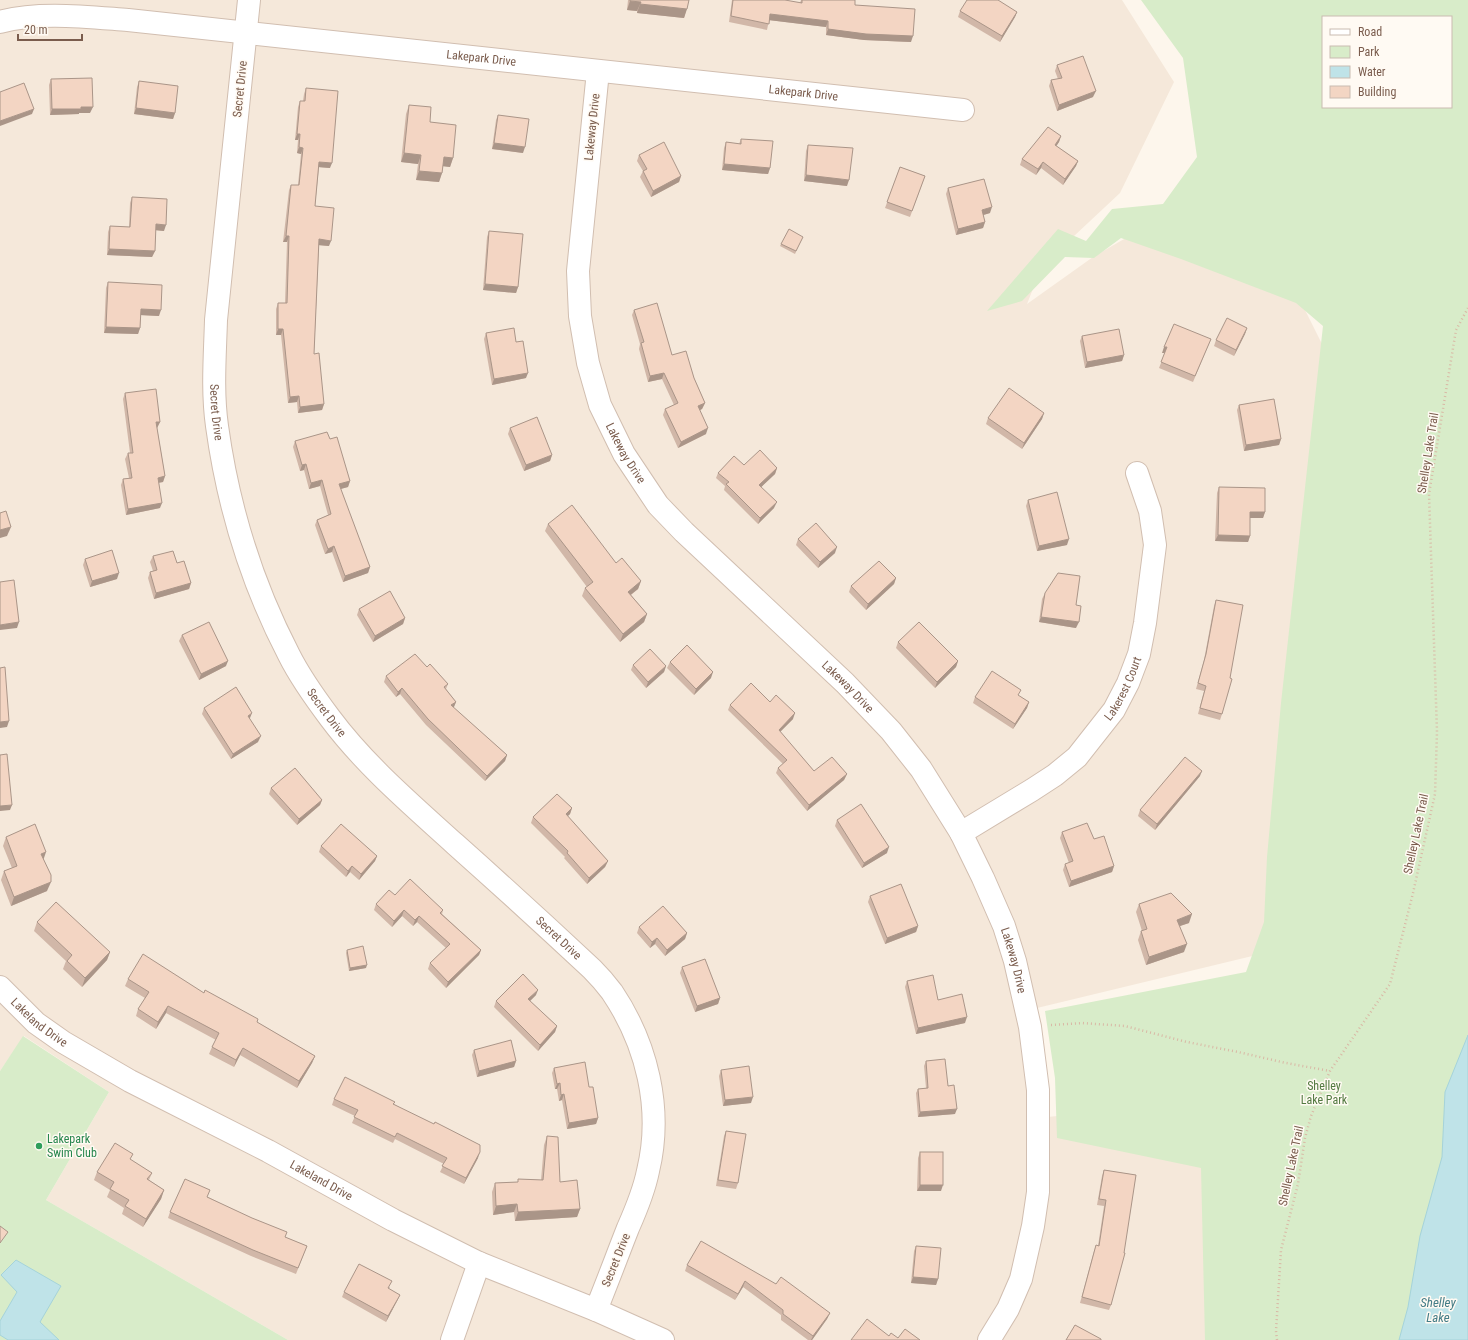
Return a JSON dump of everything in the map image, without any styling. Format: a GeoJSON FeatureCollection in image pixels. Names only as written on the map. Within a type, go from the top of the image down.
{"type":"FeatureCollection","features":[{"type":"Feature","properties":{"kind":"street","name":"Secret Drive"},"geometry":{"type":"LineString","coordinates":[[249,0],[216,320],[214,368],[217,425],[236,522],[266,607],[289,657],[331,719],[391,786],[592,969],[611,991],[628,1020],[641,1049],[649,1075],[654,1106],[654,1137],[648,1172],[637,1207],[596,1310]]}},
{"type":"Feature","properties":{"kind":"street","name":"Lakepark Drive"},"geometry":{"type":"LineString","coordinates":[[0,22],[14,18],[66,16],[128,20],[963,110]]}},
{"type":"Feature","properties":{"kind":"street","name":"Lakeway Drive"},"geometry":{"type":"LineString","coordinates":[[598,71],[578,271],[580,316],[588,364],[600,405],[624,454],[658,505],[684,532],[816,654],[891,731],[921,769],[961,833],[984,878],[1004,926],[1017,968],[1030,1027],[1038,1090],[1038,1192],[1033,1226],[1021,1279],[1008,1309],[989,1340]]}},
{"type":"Feature","properties":{"kind":"street","name":"Lakerest Court"},"geometry":{"type":"LineString","coordinates":[[961,833],[1032,790],[1077,757],[1114,710],[1128,683],[1139,654],[1145,623],[1155,545],[1150,511],[1137,473]]}},
{"type":"Feature","properties":{"kind":"street","name":"Lakeland Drive"},"geometry":{"type":"LineString","coordinates":[[0,987],[36,1023],[64,1042],[130,1081],[268,1151],[393,1220],[479,1263],[596,1310],[663,1340]]}},
{"type":"Feature","properties":{"kind":"street"},"geometry":{"type":"LineString","coordinates":[[452,1340],[479,1263]]}},
{"type":"Feature","properties":{"kind":"path","name":"Shelley Lake Trail"},"geometry":{"type":"LineString","coordinates":[[1277,1340],[1276,1331],[1281,1250],[1298,1184],[1305,1138],[1311,1116],[1330,1071],[1390,984],[1413,893],[1435,794],[1437,732],[1429,494],[1456,330],[1468,308]]}},
{"type":"Feature","properties":{"kind":"path"},"geometry":{"type":"LineString","coordinates":[[1030,1027],[1082,1023],[1125,1026],[1187,1042],[1330,1071]]}},
{"type":"Feature","properties":{"kind":"shaded area"},"geometry":{"type":"Polygon","coordinates":[[[0,0],[1122,0],[1174,82],[1120,193],[1042,266],[1027,304],[1093,257],[1150,224],[1261,222],[1347,394],[1277,950],[1037,1008],[1048,1117],[1213,1099],[1229,1340],[288,1340],[46,1200],[109,1092],[24,1036],[0,1071],[0,0]]]}},
{"type":"Feature","properties":{"kind":"green space","name":"Shelley Lake Park"},"geometry":{"type":"Polygon","coordinates":[[[1141,0],[1468,0],[1468,1340],[1205,1340],[1201,1168],[1057,1138],[1055,1078],[1045,1011],[1246,972],[1264,922],[1267,857],[1281,703],[1323,326],[1296,303],[1181,259],[1121,238],[1094,258],[1065,257],[1022,301],[987,311],[1058,229],[1086,241],[1112,209],[1163,204],[1197,157],[1183,58],[1141,0]]]}},
{"type":"Feature","properties":{"kind":"green space","name":"Lakepark Swim Club"},"geometry":{"type":"Polygon","coordinates":[[[23,1036],[109,1092],[46,1200],[288,1340],[0,1340],[0,1071],[23,1036]]]}},
{"type":"Feature","properties":{"kind":"water","name":"Shelley Lake"},"geometry":{"type":"Polygon","coordinates":[[[1468,1035],[1468,1340],[1399,1340],[1408,1307],[1420,1236],[1442,1157],[1445,1092],[1468,1035]]]}},
{"type":"Feature","properties":{"kind":"water"},"geometry":{"type":"Polygon","coordinates":[[[16,1260],[61,1286],[40,1322],[59,1340],[8,1340],[0,1335],[0,1321],[17,1292],[1,1275],[16,1260]]]}},
{"type":"Feature","properties":{"kind":"building"},"geometry":{"type":"Polygon","coordinates":[[[630,0],[689,0],[687,9],[640,4],[641,2],[630,0]]]}},
{"type":"Feature","properties":{"kind":"building"},"geometry":{"type":"Polygon","coordinates":[[[733,0],[785,0],[802,3],[802,0],[855,0],[855,5],[915,9],[913,36],[866,34],[828,29],[828,21],[770,14],[769,24],[731,16],[733,0]]]}},
{"type":"Feature","properties":{"kind":"building"},"geometry":{"type":"Polygon","coordinates":[[[967,0],[998,0],[1017,12],[1002,36],[960,11],[967,0]]]}},
{"type":"Feature","properties":{"kind":"building"},"geometry":{"type":"Polygon","coordinates":[[[1083,56],[1096,91],[1059,105],[1051,80],[1062,78],[1057,65],[1083,56]]]}},
{"type":"Feature","properties":{"kind":"building"},"geometry":{"type":"Polygon","coordinates":[[[92,78],[93,107],[81,107],[81,109],[52,109],[51,79],[92,78]]]}},
{"type":"Feature","properties":{"kind":"building"},"geometry":{"type":"Polygon","coordinates":[[[139,81],[178,86],[175,113],[136,108],[139,81]]]}},
{"type":"Feature","properties":{"kind":"building"},"geometry":{"type":"Polygon","coordinates":[[[24,83],[34,109],[0,121],[0,92],[24,83]]]}},
{"type":"Feature","properties":{"kind":"building"},"geometry":{"type":"Polygon","coordinates":[[[306,88],[338,91],[332,163],[319,162],[315,206],[334,208],[331,241],[319,239],[314,354],[319,353],[324,404],[300,407],[299,396],[290,397],[283,329],[278,329],[278,303],[287,303],[289,236],[286,236],[291,185],[299,185],[303,148],[299,147],[300,134],[297,134],[300,101],[305,101],[306,88]]]}},
{"type":"Feature","properties":{"kind":"building"},"geometry":{"type":"Polygon","coordinates":[[[409,105],[431,107],[430,122],[456,125],[453,158],[444,157],[442,173],[419,171],[421,155],[404,153],[409,105]]]}},
{"type":"Feature","properties":{"kind":"building"},"geometry":{"type":"Polygon","coordinates":[[[498,115],[529,119],[525,147],[494,143],[498,115]]]}},
{"type":"Feature","properties":{"kind":"building"},"geometry":{"type":"Polygon","coordinates":[[[1048,127],[1061,136],[1055,145],[1078,161],[1065,179],[1043,162],[1038,169],[1022,159],[1048,127]]]}},
{"type":"Feature","properties":{"kind":"building"},"geometry":{"type":"Polygon","coordinates":[[[741,139],[773,141],[770,168],[724,164],[726,142],[741,144],[741,139]]]}},
{"type":"Feature","properties":{"kind":"building"},"geometry":{"type":"Polygon","coordinates":[[[664,142],[681,176],[653,191],[643,171],[647,169],[639,155],[664,142]]]}},
{"type":"Feature","properties":{"kind":"building"},"geometry":{"type":"Polygon","coordinates":[[[808,145],[853,148],[849,180],[806,175],[808,145]]]}},
{"type":"Feature","properties":{"kind":"building"},"geometry":{"type":"Polygon","coordinates":[[[900,167],[925,176],[912,211],[887,202],[900,167]]]}},
{"type":"Feature","properties":{"kind":"building"},"geometry":{"type":"Polygon","coordinates":[[[984,179],[992,207],[982,210],[985,222],[958,229],[948,188],[984,179]]]}},
{"type":"Feature","properties":{"kind":"building"},"geometry":{"type":"Polygon","coordinates":[[[132,197],[167,199],[166,225],[156,224],[155,251],[109,249],[110,226],[130,227],[132,197]]]}},
{"type":"Feature","properties":{"kind":"building"},"geometry":{"type":"Polygon","coordinates":[[[789,229],[803,237],[796,251],[781,244],[789,229]]]}},
{"type":"Feature","properties":{"kind":"building"},"geometry":{"type":"Polygon","coordinates":[[[489,231],[523,234],[518,287],[485,284],[489,231]]]}},
{"type":"Feature","properties":{"kind":"building"},"geometry":{"type":"Polygon","coordinates":[[[108,282],[162,285],[161,310],[141,309],[140,328],[106,327],[108,282]]]}},
{"type":"Feature","properties":{"kind":"building"},"geometry":{"type":"Polygon","coordinates":[[[657,303],[672,355],[686,351],[694,378],[705,403],[698,406],[708,428],[681,442],[665,409],[678,403],[664,373],[650,376],[641,343],[644,342],[634,310],[657,303]]]}},
{"type":"Feature","properties":{"kind":"building"},"geometry":{"type":"Polygon","coordinates":[[[1227,318],[1247,328],[1236,350],[1216,340],[1227,318]]]}},
{"type":"Feature","properties":{"kind":"building"},"geometry":{"type":"Polygon","coordinates":[[[1174,324],[1211,339],[1195,376],[1161,362],[1167,347],[1164,347],[1174,324]]]}},
{"type":"Feature","properties":{"kind":"building"},"geometry":{"type":"Polygon","coordinates":[[[514,328],[516,342],[523,341],[528,373],[494,379],[486,333],[514,328]]]}},
{"type":"Feature","properties":{"kind":"building"},"geometry":{"type":"Polygon","coordinates":[[[1119,329],[1124,355],[1087,362],[1082,336],[1119,329]]]}},
{"type":"Feature","properties":{"kind":"building"},"geometry":{"type":"Polygon","coordinates":[[[1009,388],[1044,413],[1024,443],[988,418],[1009,388]]]}},
{"type":"Feature","properties":{"kind":"building"},"geometry":{"type":"Polygon","coordinates":[[[156,389],[160,422],[156,422],[165,476],[158,478],[162,503],[128,509],[123,479],[132,478],[128,453],[133,453],[125,393],[156,389]]]}},
{"type":"Feature","properties":{"kind":"building"},"geometry":{"type":"Polygon","coordinates":[[[1274,399],[1281,439],[1246,445],[1239,405],[1274,399]]]}},
{"type":"Feature","properties":{"kind":"building"},"geometry":{"type":"Polygon","coordinates":[[[537,417],[552,455],[526,465],[510,428],[537,417]]]}},
{"type":"Feature","properties":{"kind":"building"},"geometry":{"type":"Polygon","coordinates":[[[327,432],[330,439],[337,437],[350,481],[339,484],[370,567],[345,576],[334,546],[328,549],[317,520],[331,514],[322,480],[311,483],[306,464],[302,465],[295,441],[327,432]]]}},
{"type":"Feature","properties":{"kind":"building"},"geometry":{"type":"Polygon","coordinates":[[[760,450],[777,468],[759,485],[777,502],[760,518],[726,484],[729,482],[718,473],[734,456],[744,465],[760,450]]]}},
{"type":"Feature","properties":{"kind":"building"},"geometry":{"type":"Polygon","coordinates":[[[1219,487],[1265,488],[1265,512],[1250,512],[1250,536],[1218,535],[1219,487]]]}},
{"type":"Feature","properties":{"kind":"building"},"geometry":{"type":"Polygon","coordinates":[[[1057,492],[1069,539],[1039,546],[1028,500],[1057,492]]]}},
{"type":"Feature","properties":{"kind":"building"},"geometry":{"type":"Polygon","coordinates":[[[572,505],[616,563],[622,558],[641,581],[628,592],[647,614],[623,634],[585,588],[593,582],[548,524],[572,505]]]}},
{"type":"Feature","properties":{"kind":"building"},"geometry":{"type":"Polygon","coordinates":[[[6,511],[11,527],[0,530],[0,513],[6,511]]]}},
{"type":"Feature","properties":{"kind":"building"},"geometry":{"type":"Polygon","coordinates":[[[816,523],[837,547],[820,562],[798,539],[816,523]]]}},
{"type":"Feature","properties":{"kind":"building"},"geometry":{"type":"Polygon","coordinates":[[[112,550],[119,573],[92,581],[85,559],[112,550]]]}},
{"type":"Feature","properties":{"kind":"building"},"geometry":{"type":"Polygon","coordinates":[[[173,551],[177,563],[184,561],[191,583],[156,593],[150,572],[157,570],[153,556],[173,551]]]}},
{"type":"Feature","properties":{"kind":"building"},"geometry":{"type":"Polygon","coordinates":[[[879,561],[896,578],[868,604],[851,586],[879,561]]]}},
{"type":"Feature","properties":{"kind":"building"},"geometry":{"type":"Polygon","coordinates":[[[1058,573],[1080,576],[1076,605],[1081,606],[1079,622],[1041,617],[1045,593],[1058,573]]]}},
{"type":"Feature","properties":{"kind":"building"},"geometry":{"type":"Polygon","coordinates":[[[14,580],[19,622],[0,625],[0,582],[14,580]]]}},
{"type":"Feature","properties":{"kind":"building"},"geometry":{"type":"Polygon","coordinates":[[[390,591],[405,618],[375,636],[359,609],[390,591]]]}},
{"type":"Feature","properties":{"kind":"building"},"geometry":{"type":"Polygon","coordinates":[[[1216,600],[1243,605],[1230,678],[1232,679],[1222,714],[1200,708],[1206,686],[1198,683],[1206,654],[1216,600]]]}},
{"type":"Feature","properties":{"kind":"building"},"geometry":{"type":"Polygon","coordinates":[[[209,622],[228,661],[201,674],[182,635],[209,622]]]}},
{"type":"Feature","properties":{"kind":"building"},"geometry":{"type":"Polygon","coordinates":[[[919,622],[958,661],[937,682],[898,642],[919,622]]]}},
{"type":"Feature","properties":{"kind":"building"},"geometry":{"type":"Polygon","coordinates":[[[687,645],[713,672],[696,689],[670,662],[687,645]]]}},
{"type":"Feature","properties":{"kind":"building"},"geometry":{"type":"Polygon","coordinates":[[[650,649],[666,666],[648,682],[633,665],[650,649]]]}},
{"type":"Feature","properties":{"kind":"building"},"geometry":{"type":"Polygon","coordinates":[[[415,654],[427,667],[430,664],[448,684],[444,687],[456,702],[451,705],[507,755],[487,776],[428,719],[402,688],[398,692],[386,676],[415,654]]]}},
{"type":"Feature","properties":{"kind":"building"},"geometry":{"type":"Polygon","coordinates":[[[5,667],[9,721],[0,722],[0,668],[5,667]]]}},
{"type":"Feature","properties":{"kind":"building"},"geometry":{"type":"Polygon","coordinates":[[[992,671],[1021,690],[1018,695],[1029,702],[1015,724],[975,697],[992,671]]]}},
{"type":"Feature","properties":{"kind":"building"},"geometry":{"type":"Polygon","coordinates":[[[751,683],[770,702],[776,695],[795,713],[779,730],[814,771],[832,757],[847,774],[809,805],[778,768],[787,760],[730,705],[751,683]]]}},
{"type":"Feature","properties":{"kind":"building"},"geometry":{"type":"Polygon","coordinates":[[[236,687],[252,713],[248,716],[261,736],[233,754],[204,708],[236,687]]]}},
{"type":"Feature","properties":{"kind":"building"},"geometry":{"type":"Polygon","coordinates":[[[7,754],[12,805],[0,806],[0,755],[7,754]]]}},
{"type":"Feature","properties":{"kind":"building"},"geometry":{"type":"Polygon","coordinates":[[[1185,757],[1202,771],[1157,824],[1140,810],[1185,757]]]}},
{"type":"Feature","properties":{"kind":"building"},"geometry":{"type":"Polygon","coordinates":[[[295,768],[322,800],[299,819],[271,788],[295,768]]]}},
{"type":"Feature","properties":{"kind":"building"},"geometry":{"type":"Polygon","coordinates":[[[557,794],[572,808],[566,814],[608,861],[589,878],[567,853],[568,851],[533,817],[557,794]]]}},
{"type":"Feature","properties":{"kind":"building"},"geometry":{"type":"Polygon","coordinates":[[[861,804],[889,847],[864,863],[837,820],[861,804]]]}},
{"type":"Feature","properties":{"kind":"building"},"geometry":{"type":"Polygon","coordinates":[[[1087,823],[1094,839],[1104,836],[1114,866],[1071,881],[1065,864],[1073,861],[1062,832],[1087,823]]]}},
{"type":"Feature","properties":{"kind":"building"},"geometry":{"type":"Polygon","coordinates":[[[35,824],[46,852],[41,854],[51,875],[51,882],[14,897],[4,871],[17,866],[6,837],[35,824]]]}},
{"type":"Feature","properties":{"kind":"building"},"geometry":{"type":"Polygon","coordinates":[[[341,824],[377,856],[361,874],[352,866],[348,871],[321,846],[341,824]]]}},
{"type":"Feature","properties":{"kind":"building"},"geometry":{"type":"Polygon","coordinates":[[[410,879],[443,910],[440,913],[481,950],[448,982],[430,963],[450,944],[419,916],[415,920],[404,910],[394,921],[376,904],[389,890],[395,895],[410,879]]]}},
{"type":"Feature","properties":{"kind":"building"},"geometry":{"type":"Polygon","coordinates":[[[901,884],[918,926],[887,938],[870,896],[901,884]]]}},
{"type":"Feature","properties":{"kind":"building"},"geometry":{"type":"Polygon","coordinates":[[[1171,893],[1192,914],[1177,920],[1187,944],[1149,957],[1141,931],[1147,929],[1139,904],[1171,893]]]}},
{"type":"Feature","properties":{"kind":"building"},"geometry":{"type":"Polygon","coordinates":[[[56,902],[110,952],[85,978],[67,961],[72,955],[37,922],[56,902]]]}},
{"type":"Feature","properties":{"kind":"building"},"geometry":{"type":"Polygon","coordinates":[[[663,906],[687,933],[667,950],[657,938],[652,942],[639,927],[663,906]]]}},
{"type":"Feature","properties":{"kind":"building"},"geometry":{"type":"Polygon","coordinates":[[[363,946],[367,965],[350,968],[347,950],[363,946]]]}},
{"type":"Feature","properties":{"kind":"building"},"geometry":{"type":"Polygon","coordinates":[[[143,954],[204,993],[205,990],[258,1019],[257,1022],[315,1056],[299,1081],[243,1048],[236,1060],[212,1047],[219,1033],[168,1006],[158,1022],[138,1009],[149,992],[128,979],[143,954]]]}},
{"type":"Feature","properties":{"kind":"building"},"geometry":{"type":"Polygon","coordinates":[[[705,959],[720,998],[697,1006],[682,967],[705,959]]]}},
{"type":"Feature","properties":{"kind":"building"},"geometry":{"type":"Polygon","coordinates":[[[523,974],[538,990],[528,999],[557,1026],[540,1045],[496,1001],[523,974]]]}},
{"type":"Feature","properties":{"kind":"building"},"geometry":{"type":"Polygon","coordinates":[[[933,975],[938,1000],[962,994],[967,1017],[918,1028],[907,981],[933,975]]]}},
{"type":"Feature","properties":{"kind":"building"},"geometry":{"type":"Polygon","coordinates":[[[511,1040],[516,1061],[479,1071],[474,1050],[511,1040]]]}},
{"type":"Feature","properties":{"kind":"building"},"geometry":{"type":"Polygon","coordinates":[[[945,1059],[948,1086],[954,1085],[957,1109],[920,1112],[918,1089],[928,1088],[926,1061],[945,1059]]]}},
{"type":"Feature","properties":{"kind":"building"},"geometry":{"type":"Polygon","coordinates":[[[585,1062],[589,1087],[593,1087],[598,1118],[569,1123],[564,1094],[561,1095],[560,1083],[557,1084],[554,1068],[585,1062]]]}},
{"type":"Feature","properties":{"kind":"building"},"geometry":{"type":"Polygon","coordinates":[[[749,1066],[753,1097],[725,1100],[721,1070],[749,1066]]]}},
{"type":"Feature","properties":{"kind":"building"},"geometry":{"type":"Polygon","coordinates":[[[345,1077],[395,1102],[393,1104],[434,1124],[435,1122],[480,1145],[480,1152],[466,1178],[442,1166],[447,1158],[397,1133],[395,1137],[354,1117],[358,1110],[334,1099],[345,1077]]]}},
{"type":"Feature","properties":{"kind":"building"},"geometry":{"type":"Polygon","coordinates":[[[726,1131],[746,1134],[738,1183],[718,1180],[726,1131]]]}},
{"type":"Feature","properties":{"kind":"building"},"geometry":{"type":"Polygon","coordinates":[[[547,1136],[558,1137],[560,1182],[577,1180],[580,1209],[518,1212],[517,1204],[496,1206],[495,1183],[518,1182],[518,1179],[543,1180],[547,1136]]]}},
{"type":"Feature","properties":{"kind":"building"},"geometry":{"type":"Polygon","coordinates":[[[115,1143],[133,1154],[130,1159],[152,1173],[147,1179],[164,1190],[146,1219],[125,1206],[129,1200],[110,1189],[114,1182],[97,1172],[115,1143]]]}},
{"type":"Feature","properties":{"kind":"building"},"geometry":{"type":"Polygon","coordinates":[[[920,1152],[943,1152],[943,1185],[920,1185],[920,1152]]]}},
{"type":"Feature","properties":{"kind":"building"},"geometry":{"type":"Polygon","coordinates":[[[1104,1170],[1136,1175],[1125,1253],[1111,1305],[1082,1297],[1096,1245],[1099,1246],[1106,1200],[1099,1199],[1104,1170]]]}},
{"type":"Feature","properties":{"kind":"building"},"geometry":{"type":"Polygon","coordinates":[[[185,1179],[210,1190],[207,1197],[252,1218],[287,1232],[285,1237],[307,1246],[298,1268],[253,1250],[170,1212],[185,1179]]]}},
{"type":"Feature","properties":{"kind":"building"},"geometry":{"type":"Polygon","coordinates":[[[0,1226],[8,1232],[0,1243],[0,1226]]]}},
{"type":"Feature","properties":{"kind":"building"},"geometry":{"type":"Polygon","coordinates":[[[701,1241],[776,1284],[781,1277],[830,1313],[813,1336],[783,1314],[783,1310],[745,1281],[738,1294],[687,1265],[701,1241]]]}},
{"type":"Feature","properties":{"kind":"building"},"geometry":{"type":"Polygon","coordinates":[[[916,1246],[941,1248],[938,1279],[913,1277],[916,1246]]]}},
{"type":"Feature","properties":{"kind":"building"},"geometry":{"type":"Polygon","coordinates":[[[359,1264],[392,1281],[388,1288],[400,1295],[388,1316],[344,1292],[359,1264]]]}},
{"type":"Feature","properties":{"kind":"building"},"geometry":{"type":"Polygon","coordinates":[[[867,1319],[889,1336],[891,1333],[898,1338],[905,1329],[920,1340],[851,1340],[867,1319]]]}},
{"type":"Feature","properties":{"kind":"building"},"geometry":{"type":"Polygon","coordinates":[[[1075,1325],[1101,1339],[1101,1340],[1066,1340],[1075,1325]]]}},
{"type":"Feature","properties":{"kind":"place","name":"Lakepark Swim Club"},"geometry":{"type":"Point","coordinates":[39,1146]}}]}
